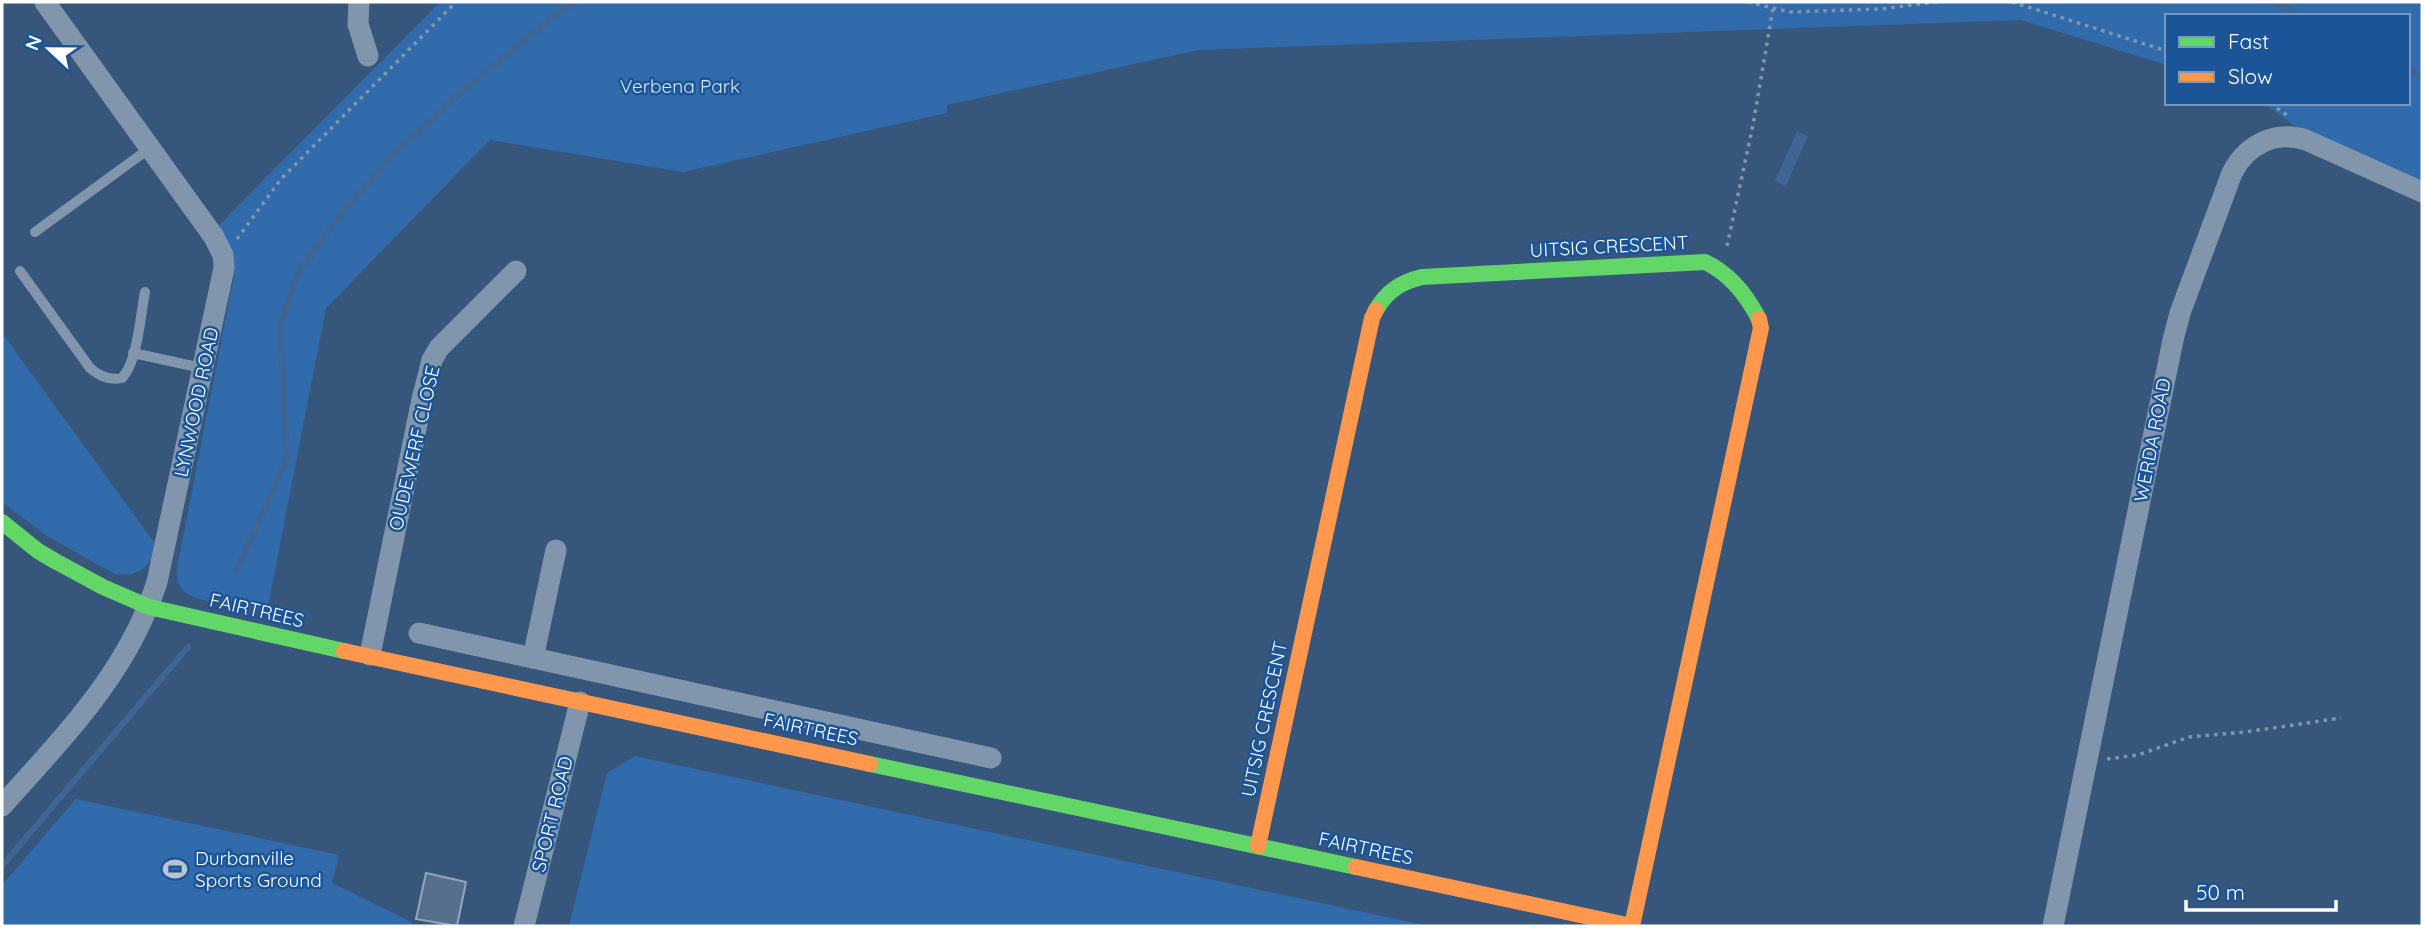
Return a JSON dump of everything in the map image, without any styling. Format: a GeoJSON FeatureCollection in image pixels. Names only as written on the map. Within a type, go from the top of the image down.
{"type":"FeatureCollection","features":[{"type":"Feature","properties":{"kind":"main road","name":"UITSIG CRESCENT"},"geometry":{"type":"LineString","coordinates":[[1258,846],[1372,318],[1381,300],[1404,282],[1422,277],[1698,262],[1717,267]]}},
{"type":"Feature","properties":{"kind":"main road"},"geometry":{"type":"LineString","coordinates":[[1632,926],[1761,328],[1757,312],[1717,267]]}},
{"type":"Feature","properties":{"kind":"main road","name":"FAIRTREES"},"geometry":{"type":"LineString","coordinates":[[2,522],[55,561],[103,587],[149,607],[580,702],[1632,926]]}},
{"type":"Feature","properties":{"kind":"street","name":"LYNWOOD ROAD"},"geometry":{"type":"LineString","coordinates":[[2,806],[104,687],[132,643],[149,607],[157,582],[223,281],[223,255],[214,237],[45,2]]}},
{"type":"Feature","properties":{"kind":"street"},"geometry":{"type":"LineString","coordinates":[[359,2],[358,24],[368,56]]}},
{"type":"Feature","properties":{"kind":"street","name":"WERDA ROAD"},"geometry":{"type":"LineString","coordinates":[[2053,926],[2173,340],[2184,300],[2236,164],[2249,149],[2268,139],[2300,138],[2422,192]]}},
{"type":"Feature","properties":{"kind":"street","name":"OUDEWERF CLOSE"},"geometry":{"type":"LineString","coordinates":[[370,656],[432,360],[454,331],[516,271]]}},
{"type":"Feature","properties":{"kind":"street"},"geometry":{"type":"LineString","coordinates":[[533,658],[556,550]]}},
{"type":"Feature","properties":{"kind":"street"},"geometry":{"type":"LineString","coordinates":[[419,633],[991,758]]}},
{"type":"Feature","properties":{"kind":"street","name":"SPORT ROAD"},"geometry":{"type":"LineString","coordinates":[[524,926],[580,702]]}},
{"type":"Feature","properties":{"kind":"street"},"geometry":{"type":"LineString","coordinates":[[844,757],[849,727]]}},
{"type":"Feature","properties":{"kind":"lane"},"geometry":{"type":"LineString","coordinates":[[35,232],[150,148]]}},
{"type":"Feature","properties":{"kind":"lane"},"geometry":{"type":"LineString","coordinates":[[20,271],[90,368],[99,376],[115,379],[122,378],[127,372],[134,353],[145,292]]}},
{"type":"Feature","properties":{"kind":"lane"},"geometry":{"type":"LineString","coordinates":[[134,353],[202,368]]}},
{"type":"Feature","properties":{"kind":"path"},"geometry":{"type":"LineString","coordinates":[[233,244],[281,180],[456,2]]}},
{"type":"Feature","properties":{"kind":"path"},"geometry":{"type":"LineString","coordinates":[[1748,2],[1790,12],[1880,9],[1937,2]]}},
{"type":"Feature","properties":{"kind":"path"},"geometry":{"type":"LineString","coordinates":[[2012,2],[2165,50]]}},
{"type":"Feature","properties":{"kind":"path"},"geometry":{"type":"LineString","coordinates":[[1717,267],[1728,242],[1754,125],[1773,8]]}},
{"type":"Feature","properties":{"kind":"path"},"geometry":{"type":"LineString","coordinates":[[2088,758],[2112,759],[2138,755],[2189,737],[2341,718]]}},
{"type":"Feature","properties":{"kind":"green space","name":"Verbena Park"},"geometry":{"type":"Polygon","coordinates":[[[440,2],[2422,2],[2422,181],[2296,127],[2266,105],[2410,105],[2410,14],[2165,14],[2165,64],[2021,20],[1198,50],[947,105],[947,113],[683,172],[490,140],[326,308],[267,611],[192,596],[179,585],[177,578],[234,276],[234,265],[217,227],[440,2]]]}},
{"type":"Feature","properties":{"kind":"green space"},"geometry":{"type":"Polygon","coordinates":[[[2,333],[156,545],[147,565],[137,572],[115,574],[47,536],[2,502],[2,333]]]}},
{"type":"Feature","properties":{"kind":"green space"},"geometry":{"type":"Polygon","coordinates":[[[635,756],[1429,926],[569,926],[607,773],[635,756]]]}},
{"type":"Feature","properties":{"kind":"green space","name":"Durbanville Sports Ground"},"geometry":{"type":"Polygon","coordinates":[[[76,799],[339,855],[332,883],[411,922],[413,926],[2,926],[2,885],[76,799]]]}},
{"type":"Feature","properties":{"kind":"shaded area"},"geometry":{"type":"Polygon","coordinates":[[[1797,131],[1808,136],[1786,186],[1775,181],[1797,131]]]}},
{"type":"Feature","properties":{"kind":"building"},"geometry":{"type":"Polygon","coordinates":[[[426,873],[466,882],[457,926],[416,919],[426,873]]]}},
{"type":"Feature","properties":{"kind":"waterway"},"geometry":{"type":"LineString","coordinates":[[236,572],[287,459],[280,326],[297,275],[337,219],[393,155],[464,90],[560,11],[578,2]]}},
{"type":"Feature","properties":{"kind":"waterway"},"geometry":{"type":"LineString","coordinates":[[2274,2],[2297,14]]}},
{"type":"Feature","properties":{"kind":"waterway"},"geometry":{"type":"LineString","coordinates":[[2410,71],[2422,77]]}},
{"type":"Feature","properties":{"kind":"waterway"},"geometry":{"type":"LineString","coordinates":[[2,866],[188,647]]}},
{"type":"Feature","properties":{"kind":"traffic: fast"},"geometry":{"type":"LineString","coordinates":[[1376,310],[1395,288],[1422,277],[1705,262],[1722,272],[1736,286],[1759,319]]}},
{"type":"Feature","properties":{"kind":"traffic: fast"},"geometry":{"type":"LineString","coordinates":[[2,522],[55,561],[103,587],[149,607],[344,651]]}},
{"type":"Feature","properties":{"kind":"traffic: fast"},"geometry":{"type":"LineString","coordinates":[[870,764],[1356,867]]}},
{"type":"Feature","properties":{"kind":"traffic: slow"},"geometry":{"type":"LineString","coordinates":[[1258,846],[1372,318],[1376,310]]}},
{"type":"Feature","properties":{"kind":"traffic: slow"},"geometry":{"type":"LineString","coordinates":[[1632,926],[1761,328],[1759,319]]}},
{"type":"Feature","properties":{"kind":"traffic: slow"},"geometry":{"type":"LineString","coordinates":[[344,651],[870,764]]}},
{"type":"Feature","properties":{"kind":"traffic: slow"},"geometry":{"type":"LineString","coordinates":[[1356,867],[1632,926]]}},
{"type":"Feature","properties":{"kind":"place","name":"Durbanville Sports Ground"},"geometry":{"type":"Point","coordinates":[175,869]}}]}
